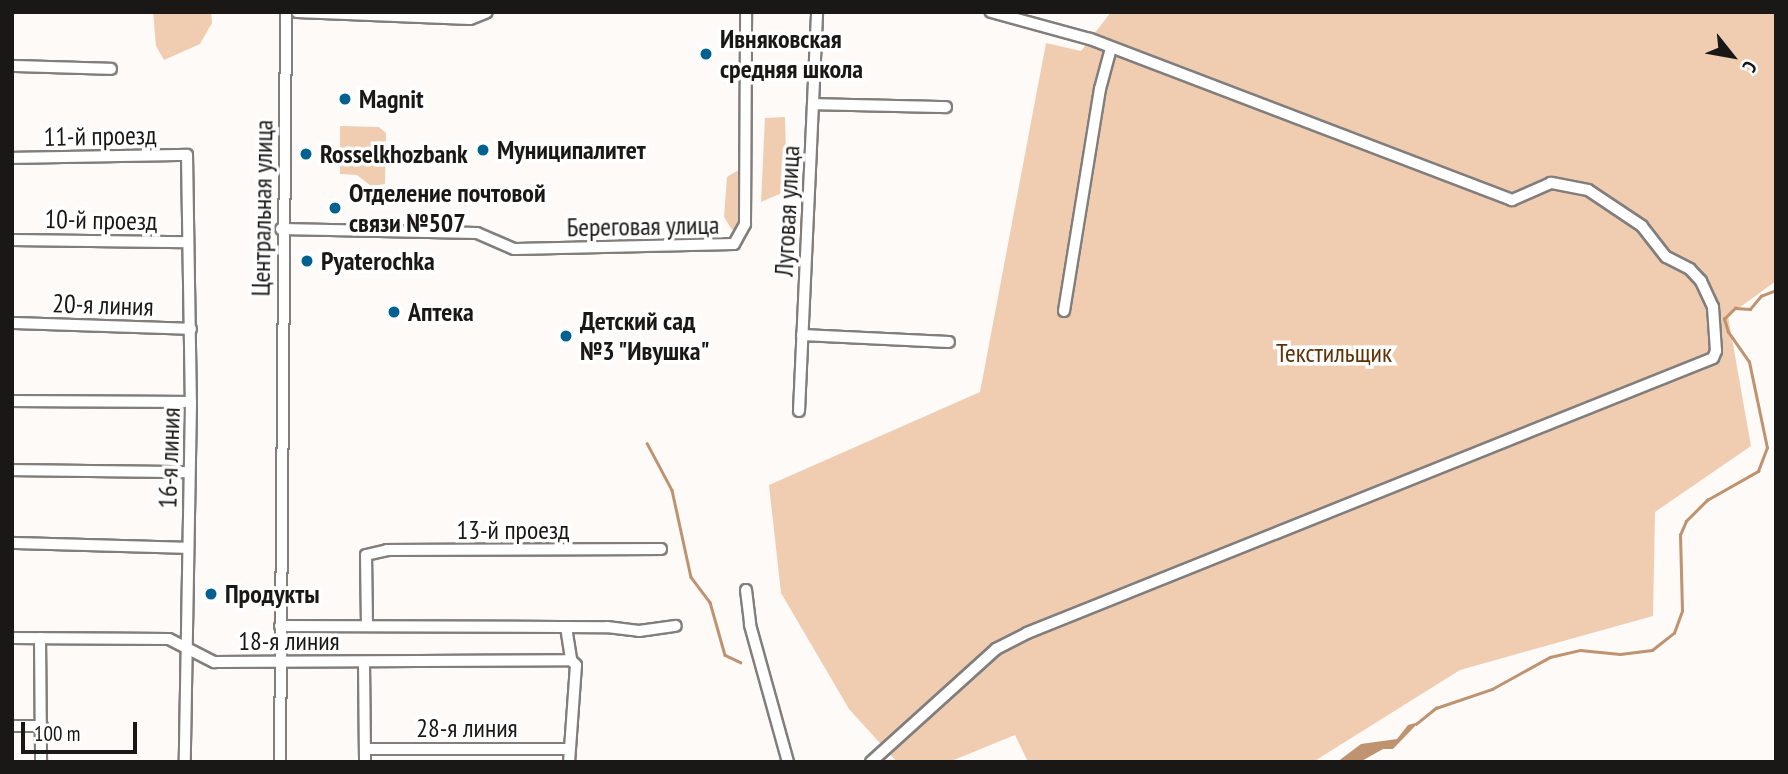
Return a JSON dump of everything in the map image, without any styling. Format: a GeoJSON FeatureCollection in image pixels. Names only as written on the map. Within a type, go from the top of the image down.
{"type":"FeatureCollection","features":[{"type":"Feature","properties":{"kind":"street","name":"Центральная улица"},"geometry":{"type":"LineString","coordinates":[[280,626],[281,229],[286,12]]}},
{"type":"Feature","properties":{"kind":"street"},"geometry":{"type":"LineString","coordinates":[[297,12],[470,19],[487,12]]}},
{"type":"Feature","properties":{"kind":"street","name":"Береговая улица"},"geometry":{"type":"LineString","coordinates":[[281,229],[477,233],[514,249],[729,246],[737,242],[745,225],[746,12]]}},
{"type":"Feature","properties":{"kind":"street","name":"Луговая улица"},"geometry":{"type":"LineString","coordinates":[[799,411],[817,12]]}},
{"type":"Feature","properties":{"kind":"street"},"geometry":{"type":"LineString","coordinates":[[871,762],[996,649],[1027,633],[1713,358],[1716,351],[1713,307],[1701,281],[1690,269],[1666,257],[1642,226],[1588,190],[1551,183],[1512,200],[1111,48],[991,12]]}},
{"type":"Feature","properties":{"kind":"street"},"geometry":{"type":"LineString","coordinates":[[1064,311],[1100,89],[1111,48]]}},
{"type":"Feature","properties":{"kind":"street"},"geometry":{"type":"LineString","coordinates":[[12,66],[111,69]]}},
{"type":"Feature","properties":{"kind":"street"},"geometry":{"type":"LineString","coordinates":[[813,104],[946,107]]}},
{"type":"Feature","properties":{"kind":"street","name":"11-й проезд"},"geometry":{"type":"LineString","coordinates":[[12,158],[187,155]]}},
{"type":"Feature","properties":{"kind":"street","name":"16-я линия"},"geometry":{"type":"LineString","coordinates":[[185,762],[191,402],[187,155]]}},
{"type":"Feature","properties":{"kind":"street","name":"10-й проезд"},"geometry":{"type":"LineString","coordinates":[[12,240],[188,242]]}},
{"type":"Feature","properties":{"kind":"street","name":"20-я линия"},"geometry":{"type":"LineString","coordinates":[[12,323],[191,329]]}},
{"type":"Feature","properties":{"kind":"street"},"geometry":{"type":"LineString","coordinates":[[802,335],[948,342]]}},
{"type":"Feature","properties":{"kind":"street"},"geometry":{"type":"LineString","coordinates":[[12,401],[191,402]]}},
{"type":"Feature","properties":{"kind":"street"},"geometry":{"type":"LineString","coordinates":[[12,470],[188,472]]}},
{"type":"Feature","properties":{"kind":"street"},"geometry":{"type":"LineString","coordinates":[[12,543],[187,548]]}},
{"type":"Feature","properties":{"kind":"street","name":"13-й проезд"},"geometry":{"type":"LineString","coordinates":[[367,626],[366,555],[387,550],[662,549]]}},
{"type":"Feature","properties":{"kind":"street"},"geometry":{"type":"LineString","coordinates":[[746,590],[750,625],[788,762]]}},
{"type":"Feature","properties":{"kind":"street"},"geometry":{"type":"LineString","coordinates":[[280,762],[280,626],[566,627],[639,631],[676,626]]}},
{"type":"Feature","properties":{"kind":"street"},"geometry":{"type":"LineString","coordinates":[[566,627],[571,660],[576,665],[569,762]]}},
{"type":"Feature","properties":{"kind":"street"},"geometry":{"type":"LineString","coordinates":[[40,638],[41,762]]}},
{"type":"Feature","properties":{"kind":"street","name":"18-я линия"},"geometry":{"type":"LineString","coordinates":[[12,639],[169,639],[214,662],[571,660]]}},
{"type":"Feature","properties":{"kind":"street"},"geometry":{"type":"LineString","coordinates":[[364,662],[365,762]]}},
{"type":"Feature","properties":{"kind":"street"},"geometry":{"type":"LineString","coordinates":[[12,726],[42,726]]}},
{"type":"Feature","properties":{"kind":"street","name":"28-я линия"},"geometry":{"type":"LineString","coordinates":[[365,750],[569,749]]}},
{"type":"Feature","properties":{"kind":"green space"},"geometry":{"type":"Polygon","coordinates":[[[153,12],[211,12],[212,23],[200,44],[164,60],[156,46],[153,12]]]}},
{"type":"Feature","properties":{"kind":"green space","name":"Текстильщик"},"geometry":{"type":"Polygon","coordinates":[[[1111,12],[1776,12],[1776,281],[1728,316],[1751,446],[1655,512],[1653,616],[1460,670],[1313,762],[1028,762],[1015,735],[949,762],[897,762],[849,709],[781,593],[769,485],[980,392],[1046,43],[1081,51],[1111,12]]]}},
{"type":"Feature","properties":{"kind":"green space"},"geometry":{"type":"Polygon","coordinates":[[[785,117],[787,191],[761,202],[765,118],[785,117]]]}},
{"type":"Feature","properties":{"kind":"green space"},"geometry":{"type":"Polygon","coordinates":[[[340,126],[379,127],[386,133],[385,184],[371,186],[357,175],[340,174],[340,126]]]}},
{"type":"Feature","properties":{"kind":"green space"},"geometry":{"type":"Polygon","coordinates":[[[740,169],[739,227],[732,230],[724,217],[727,177],[740,169]]]}},
{"type":"Feature","properties":{"kind":"shaded area"},"geometry":{"type":"Polygon","coordinates":[[[1419,722],[1393,749],[1383,749],[1360,762],[1337,762],[1361,744],[1397,739],[1408,725],[1419,722]]]}},
{"type":"Feature","properties":{"kind":"waterway"},"geometry":{"type":"LineString","coordinates":[[1416,724],[1436,708],[1492,689],[1550,657],[1580,650],[1620,654],[1652,650],[1674,633],[1682,611],[1680,535],[1686,521],[1707,500],[1758,471],[1767,448],[1749,362],[1728,332],[1724,319],[1735,308],[1750,309],[1761,296],[1776,290]]}},
{"type":"Feature","properties":{"kind":"waterway"},"geometry":{"type":"LineString","coordinates":[[647,443],[672,490],[691,577],[710,602],[725,655],[740,662]]}},
{"type":"Feature","properties":{"kind":"place","name":"Ивняковская средняя школа"},"geometry":{"type":"Point","coordinates":[706,54]}},
{"type":"Feature","properties":{"kind":"place","name":"Magnit"},"geometry":{"type":"Point","coordinates":[345,99]}},
{"type":"Feature","properties":{"kind":"place","name":"Муниципалитет"},"geometry":{"type":"Point","coordinates":[483,150]}},
{"type":"Feature","properties":{"kind":"place","name":"Rosselkhozbank"},"geometry":{"type":"Point","coordinates":[306,154]}},
{"type":"Feature","properties":{"kind":"place","name":"Отделение почтовой связи №507"},"geometry":{"type":"Point","coordinates":[335,208]}},
{"type":"Feature","properties":{"kind":"place","name":"Pyaterochka"},"geometry":{"type":"Point","coordinates":[307,261]}},
{"type":"Feature","properties":{"kind":"place","name":"Аптека"},"geometry":{"type":"Point","coordinates":[394,312]}},
{"type":"Feature","properties":{"kind":"place","name":"Детский сад №3 \"Ивушка\""},"geometry":{"type":"Point","coordinates":[566,336]}},
{"type":"Feature","properties":{"kind":"place","name":"Продукты"},"geometry":{"type":"Point","coordinates":[211,594]}}]}
